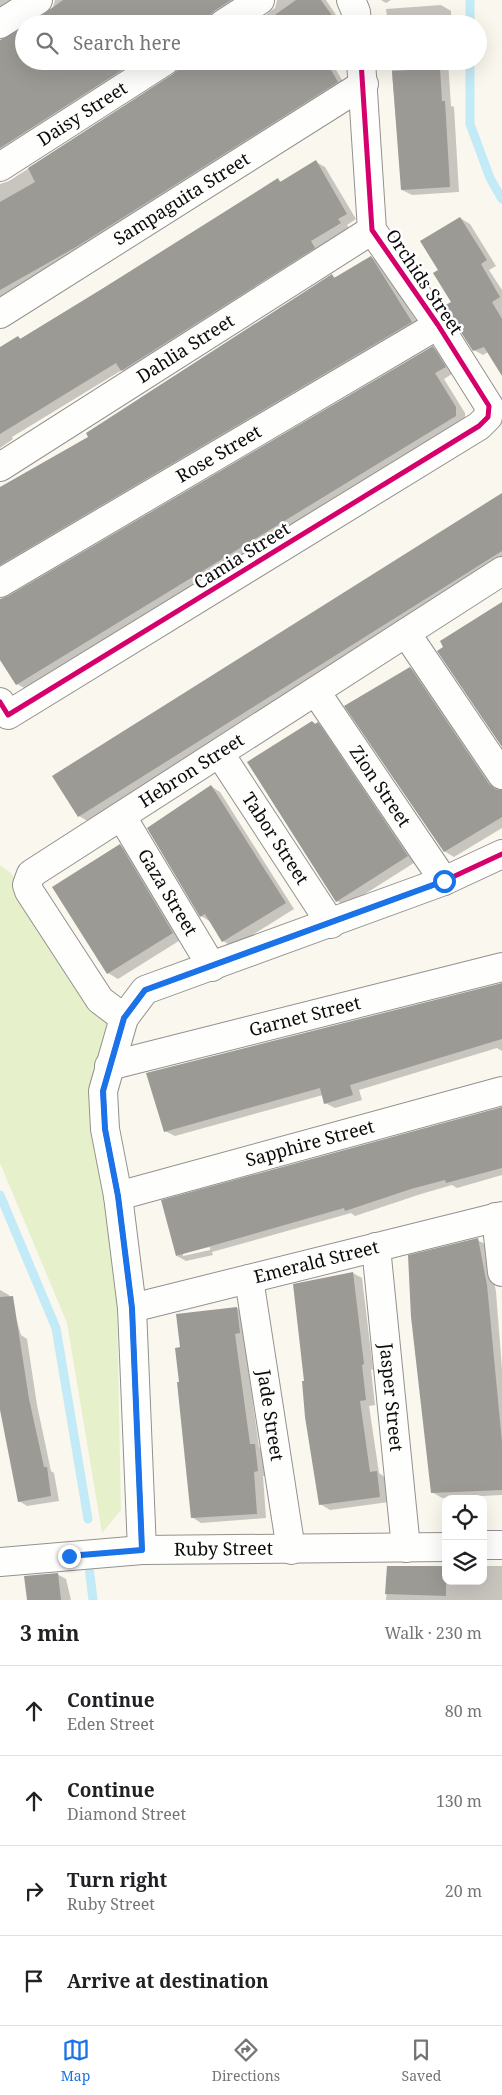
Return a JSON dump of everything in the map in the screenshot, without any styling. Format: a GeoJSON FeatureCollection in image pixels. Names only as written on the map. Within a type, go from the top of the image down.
{"type":"FeatureCollection","features":[{"type":"Feature","properties":{"kind":"street"},"geometry":{"type":"LineString","coordinates":[[0,24],[38,0]]}},
{"type":"Feature","properties":{"kind":"street"},"geometry":{"type":"LineString","coordinates":[[238,15],[260,0]]}},
{"type":"Feature","properties":{"kind":"street"},"geometry":{"type":"LineString","coordinates":[[351,0],[356,15]]}},
{"type":"Feature","properties":{"kind":"street","name":"Daisy Street"},"geometry":{"type":"LineString","coordinates":[[0,168],[151,70]]}},
{"type":"Feature","properties":{"kind":"street","name":"Orchids Street"},"geometry":{"type":"LineString","coordinates":[[362,73],[372,230],[438,325],[489,406],[488,417]]}},
{"type":"Feature","properties":{"kind":"street","name":"Sampaguita Street"},"geometry":{"type":"LineString","coordinates":[[0,314],[362,73]]}},
{"type":"Feature","properties":{"kind":"street","name":"Dahlia Street"},"geometry":{"type":"LineString","coordinates":[[0,468],[372,230]]}},
{"type":"Feature","properties":{"kind":"street","name":"Rose Street"},"geometry":{"type":"LineString","coordinates":[[0,584],[438,325]]}},
{"type":"Feature","properties":{"kind":"street","name":"Camia Street"},"geometry":{"type":"LineString","coordinates":[[4,708],[479,426],[488,417]]}},
{"type":"Feature","properties":{"kind":"street","name":"Hebron Street"},"geometry":{"type":"LineString","coordinates":[[124,1018],[100,1000],[29,891],[28,879],[36,869],[122,817],[502,571]]}},
{"type":"Feature","properties":{"kind":"street"},"geometry":{"type":"LineString","coordinates":[[406,633],[502,775]]}},
{"type":"Feature","properties":{"kind":"street","name":"Zion Street"},"geometry":{"type":"LineString","coordinates":[[316,692],[444,881]]}},
{"type":"Feature","properties":{"kind":"street","name":"Tabor Street"},"geometry":{"type":"LineString","coordinates":[[220,754],[331,924]]}},
{"type":"Feature","properties":{"kind":"street","name":"Gaza Street"},"geometry":{"type":"LineString","coordinates":[[122,817],[212,967]]}},
{"type":"Feature","properties":{"kind":"street"},"geometry":{"type":"LineString","coordinates":[[142,1550],[132,1308],[118,1196],[105,1129],[103,1091],[124,1018],[145,990],[331,924],[444,881],[502,854]]}},
{"type":"Feature","properties":{"kind":"street","name":"Garnet Street"},"geometry":{"type":"LineString","coordinates":[[109,1066],[502,967]]}},
{"type":"Feature","properties":{"kind":"street","name":"Sapphire Street"},"geometry":{"type":"LineString","coordinates":[[118,1196],[502,1091]]}},
{"type":"Feature","properties":{"kind":"street"},"geometry":{"type":"LineString","coordinates":[[499,1217],[502,1272]]}},
{"type":"Feature","properties":{"kind":"street","name":"Emerald Street"},"geometry":{"type":"LineString","coordinates":[[132,1308],[499,1217]]}},
{"type":"Feature","properties":{"kind":"street","name":"Jasper Street"},"geometry":{"type":"LineString","coordinates":[[376,1247],[406,1548]]}},
{"type":"Feature","properties":{"kind":"street","name":"Jade Street"},"geometry":{"type":"LineString","coordinates":[[249,1279],[291,1550]]}},
{"type":"Feature","properties":{"kind":"street"},"geometry":{"type":"LineString","coordinates":[[487,1546],[502,1545]]}},
{"type":"Feature","properties":{"kind":"street","name":"Ruby Street"},"geometry":{"type":"LineString","coordinates":[[0,1562],[142,1550],[442,1547]]}},
{"type":"Feature","properties":{"kind":"green space"},"geometry":{"type":"Polygon","coordinates":[[[0,865],[12,874],[89,1011],[112,1024],[95,1097],[117,1305],[121,1510],[102,1533],[67,1323],[0,1163],[0,865]]]}},
{"type":"Feature","properties":{"kind":"building"},"geometry":{"type":"Polygon","coordinates":[[[63,0],[231,0],[210,15],[42,15],[63,0]]]}},
{"type":"Feature","properties":{"kind":"building"},"geometry":{"type":"Polygon","coordinates":[[[296,0],[321,0],[332,15],[275,15],[296,0]]]}},
{"type":"Feature","properties":{"kind":"building"},"geometry":{"type":"Polygon","coordinates":[[[15,32],[15,70],[122,70],[0,148],[0,40],[15,32]]]}},
{"type":"Feature","properties":{"kind":"building"},"geometry":{"type":"Polygon","coordinates":[[[178,70],[331,70],[338,82],[76,247],[0,290],[0,202],[35,182],[28,168],[178,70]]]}},
{"type":"Feature","properties":{"kind":"building"},"geometry":{"type":"Polygon","coordinates":[[[440,70],[442,101],[445,101],[450,187],[401,190],[392,71],[440,70]]]}},
{"type":"Feature","properties":{"kind":"building"},"geometry":{"type":"Polygon","coordinates":[[[316,160],[347,214],[338,219],[341,223],[311,241],[315,248],[121,371],[116,363],[0,434],[0,347],[18,336],[20,339],[278,178],[280,182],[316,160]]]}},
{"type":"Feature","properties":{"kind":"building"},"geometry":{"type":"Polygon","coordinates":[[[460,217],[487,260],[481,264],[500,297],[492,302],[502,319],[502,376],[484,347],[473,351],[444,306],[451,302],[433,273],[438,270],[420,241],[460,217]]]}},
{"type":"Feature","properties":{"kind":"building"},"geometry":{"type":"Polygon","coordinates":[[[371,256],[412,322],[0,565],[0,487],[88,437],[86,433],[332,274],[334,278],[371,256]]]}},
{"type":"Feature","properties":{"kind":"building"},"geometry":{"type":"Polygon","coordinates":[[[433,346],[446,367],[435,373],[456,407],[456,416],[16,685],[0,660],[0,599],[433,346]]]}},
{"type":"Feature","properties":{"kind":"building"},"geometry":{"type":"Polygon","coordinates":[[[502,493],[502,551],[78,817],[52,776],[502,493]]]}},
{"type":"Feature","properties":{"kind":"building"},"geometry":{"type":"Polygon","coordinates":[[[502,602],[502,747],[437,651],[443,647],[440,641],[502,602]]]}},
{"type":"Feature","properties":{"kind":"building"},"geometry":{"type":"Polygon","coordinates":[[[410,667],[489,784],[495,789],[502,790],[502,817],[444,852],[344,706],[410,667]]]}},
{"type":"Feature","properties":{"kind":"building"},"geometry":{"type":"Polygon","coordinates":[[[312,721],[315,724],[318,722],[408,856],[336,902],[247,762],[312,721]]]}},
{"type":"Feature","properties":{"kind":"building"},"geometry":{"type":"Polygon","coordinates":[[[211,785],[286,903],[222,942],[205,914],[200,917],[147,828],[211,785]]]}},
{"type":"Feature","properties":{"kind":"building"},"geometry":{"type":"Polygon","coordinates":[[[120,844],[173,933],[107,974],[52,887],[120,844]]]}},
{"type":"Feature","properties":{"kind":"building"},"geometry":{"type":"Polygon","coordinates":[[[502,983],[502,1039],[350,1085],[353,1095],[324,1104],[320,1088],[164,1132],[146,1073],[502,983]]]}},
{"type":"Feature","properties":{"kind":"building"},"geometry":{"type":"Polygon","coordinates":[[[502,1107],[502,1168],[446,1183],[445,1180],[411,1189],[345,1211],[344,1208],[176,1256],[161,1200],[502,1107]]]}},
{"type":"Feature","properties":{"kind":"building"},"geometry":{"type":"Polygon","coordinates":[[[478,1238],[487,1285],[502,1442],[502,1490],[431,1493],[411,1317],[408,1255],[478,1238]]]}},
{"type":"Feature","properties":{"kind":"building"},"geometry":{"type":"Polygon","coordinates":[[[353,1272],[364,1364],[362,1365],[366,1400],[360,1401],[370,1472],[377,1471],[380,1497],[319,1505],[305,1417],[302,1381],[304,1381],[293,1284],[353,1272]]]}},
{"type":"Feature","properties":{"kind":"building"},"geometry":{"type":"Polygon","coordinates":[[[13,1296],[29,1399],[44,1467],[47,1467],[51,1496],[18,1502],[0,1410],[0,1297],[13,1296]]]}},
{"type":"Feature","properties":{"kind":"building"},"geometry":{"type":"Polygon","coordinates":[[[237,1307],[240,1333],[235,1334],[250,1444],[255,1444],[258,1471],[254,1472],[257,1514],[191,1518],[177,1382],[179,1382],[175,1348],[180,1347],[176,1314],[237,1307]]]}},
{"type":"Feature","properties":{"kind":"building"},"geometry":{"type":"Polygon","coordinates":[[[387,1566],[442,1566],[442,1585],[446,1585],[446,1596],[385,1594],[387,1566]]]}},
{"type":"Feature","properties":{"kind":"building"},"geometry":{"type":"Polygon","coordinates":[[[58,1573],[61,1600],[27,1600],[24,1576],[58,1573]]]}},
{"type":"Feature","properties":{"kind":"waterway"},"geometry":{"type":"LineString","coordinates":[[470,0],[470,15]]}},
{"type":"Feature","properties":{"kind":"waterway"},"geometry":{"type":"LineString","coordinates":[[470,70],[470,124],[490,178],[502,199]]}},
{"type":"Feature","properties":{"kind":"waterway"},"geometry":{"type":"LineString","coordinates":[[0,1195],[56,1328],[88,1519]]}},
{"type":"Feature","properties":{"kind":"waterway"},"geometry":{"type":"LineString","coordinates":[[88,1558],[93,1600]]}},
{"type":"Feature","properties":{"kind":"cycle path"},"geometry":{"type":"LineString","coordinates":[[0,702],[8,715],[479,426],[488,417],[489,406],[438,325],[372,230],[362,70]]}},
{"type":"Feature","properties":{"kind":"cycle path"},"geometry":{"type":"LineString","coordinates":[[142,1550],[132,1308],[118,1196],[105,1129],[103,1091],[124,1018],[145,990],[444,881],[502,854]]}},
{"type":"Feature","properties":{"kind":"route"},"geometry":{"type":"LineString","coordinates":[[69,1556],[142,1550],[132,1308],[118,1196],[105,1129],[103,1091],[124,1018],[145,990],[331,924],[444,881]]}}]}
